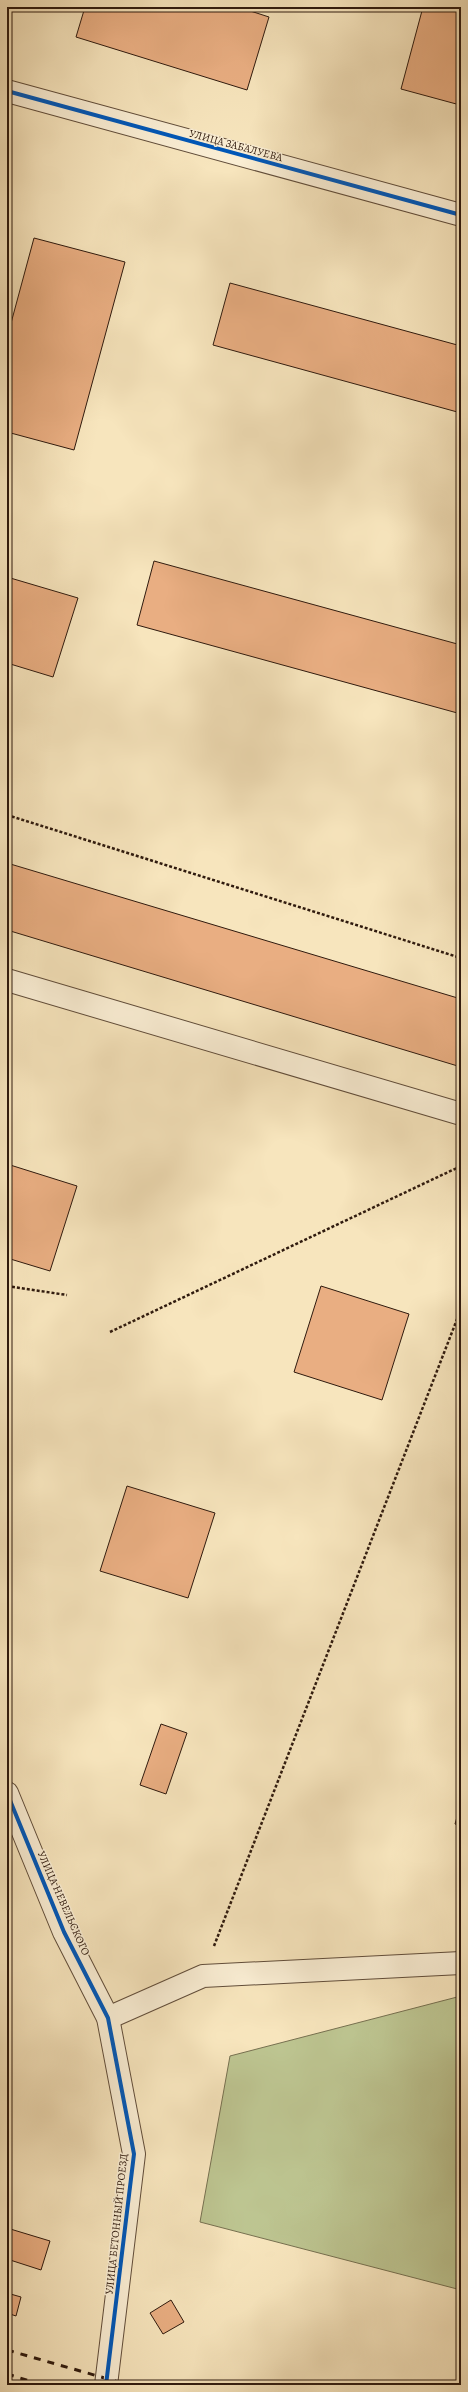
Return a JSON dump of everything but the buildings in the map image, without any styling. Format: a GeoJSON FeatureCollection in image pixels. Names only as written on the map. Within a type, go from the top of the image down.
{"type":"FeatureCollection","features":[{"type":"Feature","properties":{"kind":"street","name":"УЛИЦА ЗАБАЛУЕВА"},"geometry":{"type":"LineString","coordinates":[[7,91],[461,215]]}},
{"type":"Feature","properties":{"kind":"street"},"geometry":{"type":"LineString","coordinates":[[7,980],[461,1114]]}},
{"type":"Feature","properties":{"kind":"street","name":"УЛИЦА НЕВЕЛЬСКОГО"},"geometry":{"type":"LineString","coordinates":[[7,1793],[64,1932],[108,2018]]}},
{"type":"Feature","properties":{"kind":"street"},"geometry":{"type":"LineString","coordinates":[[108,2018],[203,1976],[461,1963]]}},
{"type":"Feature","properties":{"kind":"street","name":"УЛИЦА БЕТОННЫЙ ПРОЕЗД"},"geometry":{"type":"LineString","coordinates":[[106,2385],[134,2154],[108,2018]]}},
{"type":"Feature","properties":{"kind":"path"},"geometry":{"type":"LineString","coordinates":[[7,815],[461,958]]}},
{"type":"Feature","properties":{"kind":"path"},"geometry":{"type":"LineString","coordinates":[[110,1332],[461,1166]]}},
{"type":"Feature","properties":{"kind":"path"},"geometry":{"type":"LineString","coordinates":[[7,1286],[67,1295]]}},
{"type":"Feature","properties":{"kind":"path"},"geometry":{"type":"LineString","coordinates":[[203,1976],[461,1309]]}},
{"type":"Feature","properties":{"kind":"green space"},"geometry":{"type":"Polygon","coordinates":[[[461,1996],[461,2290],[200,2222],[230,2056],[461,1996]]]}},
{"type":"Feature","properties":{"kind":"railway"},"geometry":{"type":"LineString","coordinates":[[7,2350],[129,2385]]}},
{"type":"Feature","properties":{"kind":"railway"},"geometry":{"type":"LineString","coordinates":[[7,2374],[43,2385]]}},
{"type":"Feature","properties":{"kind":"cycle path"},"geometry":{"type":"LineString","coordinates":[[7,91],[461,215]]}},
{"type":"Feature","properties":{"kind":"cycle path"},"geometry":{"type":"LineString","coordinates":[[7,1793],[64,1932],[108,2018],[134,2154],[106,2385]]}}]}
